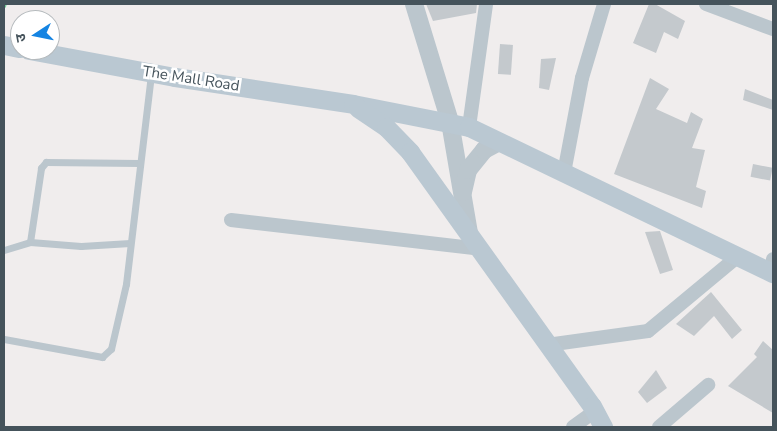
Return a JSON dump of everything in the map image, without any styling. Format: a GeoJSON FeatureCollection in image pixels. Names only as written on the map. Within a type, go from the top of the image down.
{"type":"FeatureCollection","features":[{"type":"Feature","properties":{"kind":"main road","name":"The Mall Road"},"geometry":{"type":"LineString","coordinates":[[60,56],[151,73],[353,104],[469,127],[737,257],[772,268]]}},
{"type":"Feature","properties":{"kind":"main road"},"geometry":{"type":"LineString","coordinates":[[353,104],[386,127],[410,152],[599,419]]}},
{"type":"Feature","properties":{"kind":"street"},"geometry":{"type":"LineString","coordinates":[[414,4],[450,122],[460,200],[469,234]]}},
{"type":"Feature","properties":{"kind":"street"},"geometry":{"type":"LineString","coordinates":[[469,127],[486,4]]}},
{"type":"Feature","properties":{"kind":"street"},"geometry":{"type":"LineString","coordinates":[[564,173],[582,78],[604,4]]}},
{"type":"Feature","properties":{"kind":"street"},"geometry":{"type":"LineString","coordinates":[[706,4],[773,30]]}},
{"type":"Feature","properties":{"kind":"street"},"geometry":{"type":"LineString","coordinates":[[460,200],[468,170],[484,150],[499,142]]}},
{"type":"Feature","properties":{"kind":"street"},"geometry":{"type":"LineString","coordinates":[[232,220],[480,249]]}},
{"type":"Feature","properties":{"kind":"street"},"geometry":{"type":"LineString","coordinates":[[547,345],[648,331],[737,257]]}},
{"type":"Feature","properties":{"kind":"street"},"geometry":{"type":"LineString","coordinates":[[659,427],[708,385]]}},
{"type":"Feature","properties":{"kind":"street"},"geometry":{"type":"LineString","coordinates":[[573,427],[599,419]]}},
{"type":"Feature","properties":{"kind":"lane"},"geometry":{"type":"LineString","coordinates":[[4,339],[107,356],[118,324],[151,73]]}},
{"type":"Feature","properties":{"kind":"lane"},"geometry":{"type":"LineString","coordinates":[[30,242],[41,168],[46,162],[139,163]]}},
{"type":"Feature","properties":{"kind":"lane"},"geometry":{"type":"LineString","coordinates":[[4,250],[30,242],[80,246],[130,243]]}},
{"type":"Feature","properties":{"kind":"building"},"geometry":{"type":"Polygon","coordinates":[[[426,4],[477,4],[476,13],[433,21],[426,4]]]}},
{"type":"Feature","properties":{"kind":"building"},"geometry":{"type":"Polygon","coordinates":[[[649,4],[655,4],[685,21],[678,39],[664,32],[656,53],[633,43],[649,4]]]}},
{"type":"Feature","properties":{"kind":"building"},"geometry":{"type":"Polygon","coordinates":[[[500,44],[513,45],[511,75],[498,74],[500,44]]]}},
{"type":"Feature","properties":{"kind":"building"},"geometry":{"type":"Polygon","coordinates":[[[556,58],[549,90],[539,88],[541,59],[556,58]]]}},
{"type":"Feature","properties":{"kind":"building"},"geometry":{"type":"Polygon","coordinates":[[[650,78],[669,89],[656,109],[687,123],[691,112],[703,119],[692,148],[705,150],[696,187],[706,191],[702,208],[614,174],[650,78]]]}},
{"type":"Feature","properties":{"kind":"building"},"geometry":{"type":"Polygon","coordinates":[[[745,89],[773,100],[773,110],[743,100],[745,89]]]}},
{"type":"Feature","properties":{"kind":"building"},"geometry":{"type":"Polygon","coordinates":[[[753,164],[773,168],[770,181],[751,177],[753,164]]]}},
{"type":"Feature","properties":{"kind":"building"},"geometry":{"type":"Polygon","coordinates":[[[660,231],[673,270],[660,274],[645,232],[660,231]]]}},
{"type":"Feature","properties":{"kind":"building"},"geometry":{"type":"Polygon","coordinates":[[[711,292],[742,330],[732,339],[714,316],[694,336],[676,324],[711,292]]]}},
{"type":"Feature","properties":{"kind":"building"},"geometry":{"type":"Polygon","coordinates":[[[763,341],[773,350],[773,413],[728,386],[757,357],[754,354],[763,341]]]}},
{"type":"Feature","properties":{"kind":"building"},"geometry":{"type":"Polygon","coordinates":[[[656,370],[667,388],[647,403],[638,392],[656,370]]]}}]}
